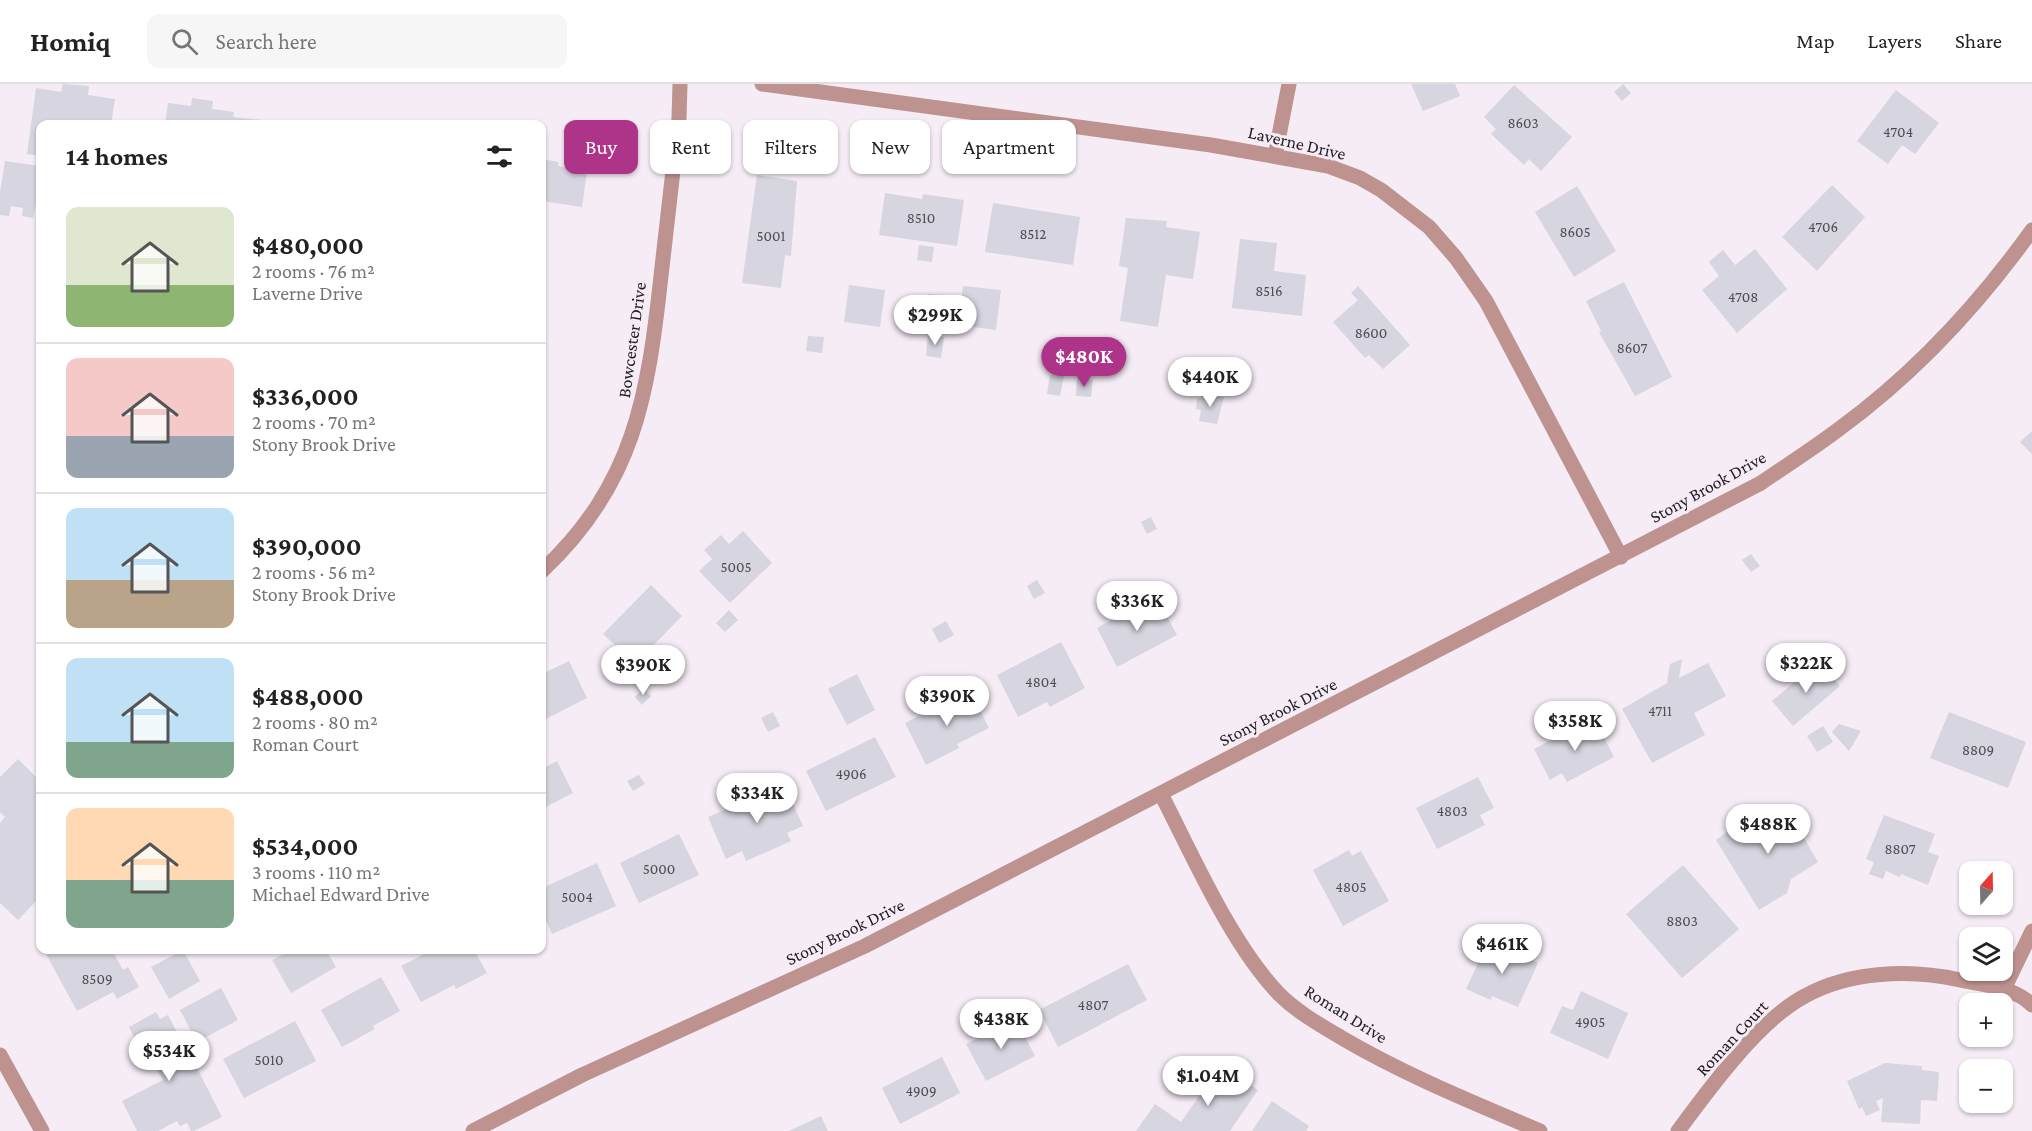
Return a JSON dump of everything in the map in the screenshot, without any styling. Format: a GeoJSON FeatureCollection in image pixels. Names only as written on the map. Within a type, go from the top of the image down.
{"type":"FeatureCollection","features":[{"type":"Feature","properties":{"kind":"street","name":"Bowcester Drive"},"geometry":{"type":"LineString","coordinates":[[546,567],[584,526],[600,502],[622,460],[643,405],[654,339],[680,84]]}},
{"type":"Feature","properties":{"kind":"street","name":"Laverne Drive"},"geometry":{"type":"LineString","coordinates":[[762,84],[1211,145],[1328,166],[1371,184],[1422,221],[1456,258],[1486,301],[1621,557]]}},
{"type":"Feature","properties":{"kind":"street"},"geometry":{"type":"LineString","coordinates":[[1275,156],[1289,84]]}},
{"type":"Feature","properties":{"kind":"street","name":"Stony Brook Drive"},"geometry":{"type":"LineString","coordinates":[[472,1131],[582,1075],[865,946],[1761,483],[1841,428],[1899,379],[1953,326],[2010,261],[2032,230]]}},
{"type":"Feature","properties":{"kind":"street","name":"Roman Drive"},"geometry":{"type":"LineString","coordinates":[[1161,794],[1217,904],[1258,969],[1280,994],[1314,1021],[1380,1059],[1417,1078],[1540,1131]]}},
{"type":"Feature","properties":{"kind":"street"},"geometry":{"type":"LineString","coordinates":[[2004,989],[2032,931]]}},
{"type":"Feature","properties":{"kind":"street","name":"Roman Court"},"geometry":{"type":"LineString","coordinates":[[1678,1131],[1755,1036],[1775,1016],[1805,995],[1844,981],[1897,974],[1945,977],[2004,989],[2024,998],[2032,1005]]}},
{"type":"Feature","properties":{"kind":"street"},"geometry":{"type":"LineString","coordinates":[[0,1055],[42,1131]]}},
{"type":"Feature","properties":{"kind":"building"},"geometry":{"type":"Polygon","coordinates":[[[63,84],[89,86],[88,95],[115,99],[112,120],[36,120],[36,155],[27,154],[36,88],[61,92],[63,84]]]}},
{"type":"Feature","properties":{"kind":"building"},"geometry":{"type":"Polygon","coordinates":[[[1411,84],[1455,84],[1460,96],[1423,111],[1411,84]]]}},
{"type":"Feature","properties":{"kind":"building"},"geometry":{"type":"Polygon","coordinates":[[[1623,84],[1631,93],[1622,101],[1614,92],[1623,84]]]}},
{"type":"Feature","properties":{"kind":"building"},"geometry":{"type":"Polygon","coordinates":[[[1514,85],[1572,137],[1541,171],[1529,159],[1524,165],[1491,134],[1496,129],[1484,117],[1514,85]]]}},
{"type":"Feature","properties":{"kind":"building"},"geometry":{"type":"Polygon","coordinates":[[[1896,90],[1939,123],[1915,154],[1902,145],[1888,164],[1857,141],[1896,90]]]}},
{"type":"Feature","properties":{"kind":"building"},"geometry":{"type":"Polygon","coordinates":[[[192,98],[213,101],[212,109],[234,112],[233,117],[262,120],[166,120],[168,103],[191,106],[192,98]]]}},
{"type":"Feature","properties":{"kind":"building"},"geometry":{"type":"Polygon","coordinates":[[[546,160],[559,162],[558,166],[564,167],[564,174],[587,174],[582,207],[546,202],[546,160]]]}},
{"type":"Feature","properties":{"kind":"building"},"geometry":{"type":"Polygon","coordinates":[[[5,161],[36,165],[36,204],[33,218],[22,216],[23,208],[11,206],[9,216],[0,215],[0,192],[5,161]]]}},
{"type":"Feature","properties":{"kind":"building"},"geometry":{"type":"Polygon","coordinates":[[[757,175],[797,181],[791,256],[785,255],[781,288],[742,283],[757,175]]]}},
{"type":"Feature","properties":{"kind":"building"},"geometry":{"type":"Polygon","coordinates":[[[1832,185],[1865,217],[1817,271],[1782,237],[1832,185]]]}},
{"type":"Feature","properties":{"kind":"building"},"geometry":{"type":"Polygon","coordinates":[[[1577,186],[1616,251],[1574,277],[1535,212],[1577,186]]]}},
{"type":"Feature","properties":{"kind":"building"},"geometry":{"type":"Polygon","coordinates":[[[885,193],[922,199],[923,194],[964,200],[957,246],[879,235],[885,193]]]}},
{"type":"Feature","properties":{"kind":"building"},"geometry":{"type":"Polygon","coordinates":[[[993,203],[1080,217],[1073,265],[985,252],[993,203]]]}},
{"type":"Feature","properties":{"kind":"building"},"geometry":{"type":"Polygon","coordinates":[[[1126,218],[1167,221],[1166,227],[1200,232],[1193,279],[1166,275],[1158,327],[1120,321],[1128,268],[1119,266],[1126,218]]]}},
{"type":"Feature","properties":{"kind":"building"},"geometry":{"type":"Polygon","coordinates":[[[1240,239],[1277,243],[1274,271],[1306,275],[1302,316],[1232,308],[1240,239]]]}},
{"type":"Feature","properties":{"kind":"building"},"geometry":{"type":"Polygon","coordinates":[[[919,245],[934,247],[932,262],[917,260],[919,245]]]}},
{"type":"Feature","properties":{"kind":"building"},"geometry":{"type":"Polygon","coordinates":[[[1755,249],[1787,289],[1737,333],[1702,290],[1719,276],[1709,262],[1723,250],[1735,265],[1755,249]]]}},
{"type":"Feature","properties":{"kind":"building"},"geometry":{"type":"Polygon","coordinates":[[[1624,282],[1672,377],[1635,396],[1599,332],[1601,331],[1586,301],[1624,282]]]}},
{"type":"Feature","properties":{"kind":"building"},"geometry":{"type":"Polygon","coordinates":[[[849,285],[885,290],[880,327],[844,322],[849,285]]]}},
{"type":"Feature","properties":{"kind":"building"},"geometry":{"type":"Polygon","coordinates":[[[963,286],[1001,290],[996,330],[958,325],[963,286]]]}},
{"type":"Feature","properties":{"kind":"building"},"geometry":{"type":"Polygon","coordinates":[[[1358,286],[1410,345],[1383,369],[1369,355],[1365,358],[1333,322],[1358,300],[1351,293],[1358,286]]]}},
{"type":"Feature","properties":{"kind":"building"},"geometry":{"type":"Polygon","coordinates":[[[928,294],[952,296],[948,328],[924,326],[928,294]]]}},
{"type":"Feature","properties":{"kind":"building"},"geometry":{"type":"Polygon","coordinates":[[[928,335],[944,337],[941,358],[926,356],[928,335]]]}},
{"type":"Feature","properties":{"kind":"building"},"geometry":{"type":"Polygon","coordinates":[[[808,336],[824,337],[822,353],[806,351],[808,336]]]}},
{"type":"Feature","properties":{"kind":"building"},"geometry":{"type":"Polygon","coordinates":[[[1050,375],[1064,376],[1060,396],[1047,394],[1050,375]]]}},
{"type":"Feature","properties":{"kind":"building"},"geometry":{"type":"Polygon","coordinates":[[[1077,378],[1093,380],[1091,397],[1076,396],[1077,378]]]}},
{"type":"Feature","properties":{"kind":"building"},"geometry":{"type":"Polygon","coordinates":[[[1202,394],[1224,397],[1217,424],[1199,421],[1201,410],[1196,409],[1197,398],[1201,398],[1202,394]]]}},
{"type":"Feature","properties":{"kind":"building"},"geometry":{"type":"Polygon","coordinates":[[[2032,431],[2032,454],[2020,442],[2032,431]]]}},
{"type":"Feature","properties":{"kind":"building"},"geometry":{"type":"Polygon","coordinates":[[[1151,517],[1157,529],[1147,534],[1141,522],[1151,517]]]}},
{"type":"Feature","properties":{"kind":"building"},"geometry":{"type":"Polygon","coordinates":[[[743,531],[772,563],[730,603],[699,571],[712,559],[704,550],[721,535],[729,544],[743,531]]]}},
{"type":"Feature","properties":{"kind":"building"},"geometry":{"type":"Polygon","coordinates":[[[1751,554],[1760,566],[1751,572],[1742,560],[1751,554]]]}},
{"type":"Feature","properties":{"kind":"building"},"geometry":{"type":"Polygon","coordinates":[[[1037,580],[1045,593],[1034,599],[1027,586],[1037,580]]]}},
{"type":"Feature","properties":{"kind":"building"},"geometry":{"type":"Polygon","coordinates":[[[651,585],[682,616],[635,664],[603,634],[651,585]]]}},
{"type":"Feature","properties":{"kind":"building"},"geometry":{"type":"Polygon","coordinates":[[[1156,596],[1177,635],[1117,667],[1097,628],[1156,596]]]}},
{"type":"Feature","properties":{"kind":"building"},"geometry":{"type":"Polygon","coordinates":[[[729,610],[738,620],[725,632],[716,623],[729,610]]]}},
{"type":"Feature","properties":{"kind":"building"},"geometry":{"type":"Polygon","coordinates":[[[946,621],[954,635],[939,643],[932,629],[946,621]]]}},
{"type":"Feature","properties":{"kind":"building"},"geometry":{"type":"Polygon","coordinates":[[[1061,642],[1085,688],[1050,707],[1047,702],[1018,717],[997,675],[1061,642]]]}},
{"type":"Feature","properties":{"kind":"building"},"geometry":{"type":"Polygon","coordinates":[[[1682,659],[1679,678],[1708,663],[1726,696],[1694,713],[1705,735],[1652,763],[1622,709],[1667,683],[1670,664],[1682,659]]]}},
{"type":"Feature","properties":{"kind":"building"},"geometry":{"type":"Polygon","coordinates":[[[569,661],[587,698],[546,719],[546,672],[569,661]]]}},
{"type":"Feature","properties":{"kind":"building"},"geometry":{"type":"Polygon","coordinates":[[[1818,662],[1840,686],[1793,726],[1772,701],[1818,662]]]}},
{"type":"Feature","properties":{"kind":"building"},"geometry":{"type":"Polygon","coordinates":[[[857,674],[875,710],[847,725],[828,689],[857,674]]]}},
{"type":"Feature","properties":{"kind":"building"},"geometry":{"type":"Polygon","coordinates":[[[644,688],[651,696],[642,705],[635,697],[644,688]]]}},
{"type":"Feature","properties":{"kind":"building"},"geometry":{"type":"Polygon","coordinates":[[[970,690],[989,728],[957,744],[959,748],[926,765],[905,723],[970,690]]]}},
{"type":"Feature","properties":{"kind":"building"},"geometry":{"type":"Polygon","coordinates":[[[773,712],[780,726],[768,732],[761,718],[773,712]]]}},
{"type":"Feature","properties":{"kind":"building"},"geometry":{"type":"Polygon","coordinates":[[[1949,712],[2026,742],[2008,788],[1930,758],[1949,712]]]}},
{"type":"Feature","properties":{"kind":"building"},"geometry":{"type":"Polygon","coordinates":[[[1594,718],[1614,757],[1567,782],[1562,773],[1550,780],[1534,749],[1594,718]]]}},
{"type":"Feature","properties":{"kind":"building"},"geometry":{"type":"Polygon","coordinates":[[[1839,724],[1861,731],[1849,751],[1832,732],[1839,724]]]}},
{"type":"Feature","properties":{"kind":"building"},"geometry":{"type":"Polygon","coordinates":[[[1823,726],[1833,742],[1817,752],[1807,736],[1823,726]]]}},
{"type":"Feature","properties":{"kind":"building"},"geometry":{"type":"Polygon","coordinates":[[[875,737],[896,777],[826,811],[806,771],[875,737]]]}},
{"type":"Feature","properties":{"kind":"building"},"geometry":{"type":"Polygon","coordinates":[[[18,759],[36,777],[36,901],[18,920],[0,903],[0,823],[5,817],[0,812],[0,777],[18,759]]]}},
{"type":"Feature","properties":{"kind":"building"},"geometry":{"type":"Polygon","coordinates":[[[557,761],[573,793],[546,807],[546,767],[557,761]]]}},
{"type":"Feature","properties":{"kind":"building"},"geometry":{"type":"Polygon","coordinates":[[[639,775],[645,784],[633,791],[627,781],[639,775]]]}},
{"type":"Feature","properties":{"kind":"building"},"geometry":{"type":"Polygon","coordinates":[[[1478,777],[1494,808],[1480,815],[1485,825],[1437,849],[1416,808],[1478,777]]]}},
{"type":"Feature","properties":{"kind":"building"},"geometry":{"type":"Polygon","coordinates":[[[784,784],[803,826],[787,833],[791,841],[746,861],[742,851],[726,859],[708,817],[784,784]]]}},
{"type":"Feature","properties":{"kind":"building"},"geometry":{"type":"Polygon","coordinates":[[[1784,804],[1818,862],[1791,879],[1787,893],[1759,910],[1716,840],[1732,828],[1734,834],[1784,804]]]}},
{"type":"Feature","properties":{"kind":"building"},"geometry":{"type":"Polygon","coordinates":[[[1884,815],[1935,834],[1928,852],[1939,856],[1928,885],[1901,874],[1900,877],[1886,871],[1883,879],[1869,874],[1874,862],[1866,859],[1884,815]]]}},
{"type":"Feature","properties":{"kind":"building"},"geometry":{"type":"Polygon","coordinates":[[[679,834],[699,875],[639,903],[620,863],[679,834]]]}},
{"type":"Feature","properties":{"kind":"building"},"geometry":{"type":"Polygon","coordinates":[[[1349,850],[1352,856],[1361,851],[1389,901],[1343,926],[1313,870],[1349,850]]]}},
{"type":"Feature","properties":{"kind":"building"},"geometry":{"type":"Polygon","coordinates":[[[597,863],[616,906],[552,934],[546,920],[546,886],[597,863]]]}},
{"type":"Feature","properties":{"kind":"building"},"geometry":{"type":"Polygon","coordinates":[[[1683,865],[1739,929],[1682,978],[1626,914],[1683,865]]]}},
{"type":"Feature","properties":{"kind":"building"},"geometry":{"type":"Polygon","coordinates":[[[1489,940],[1538,963],[1518,1007],[1492,996],[1491,1000],[1466,989],[1489,940]]]}},
{"type":"Feature","properties":{"kind":"building"},"geometry":{"type":"Polygon","coordinates":[[[46,954],[114,954],[123,970],[128,967],[139,987],[117,999],[113,992],[77,1011],[46,954]]]}},
{"type":"Feature","properties":{"kind":"building"},"geometry":{"type":"Polygon","coordinates":[[[175,954],[185,954],[200,981],[169,999],[151,967],[175,954]]]}},
{"type":"Feature","properties":{"kind":"building"},"geometry":{"type":"Polygon","coordinates":[[[283,954],[328,954],[336,967],[291,993],[272,960],[283,954]]]}},
{"type":"Feature","properties":{"kind":"building"},"geometry":{"type":"Polygon","coordinates":[[[424,954],[476,954],[487,973],[456,989],[454,985],[421,1002],[401,966],[424,954]]]}},
{"type":"Feature","properties":{"kind":"building"},"geometry":{"type":"Polygon","coordinates":[[[1128,964],[1147,1000],[1058,1047],[1039,1010],[1128,964]]]}},
{"type":"Feature","properties":{"kind":"building"},"geometry":{"type":"Polygon","coordinates":[[[381,977],[400,1011],[373,1026],[375,1029],[342,1047],[321,1010],[381,977]]]}},
{"type":"Feature","properties":{"kind":"building"},"geometry":{"type":"Polygon","coordinates":[[[221,988],[238,1020],[197,1042],[180,1010],[221,988]]]}},
{"type":"Feature","properties":{"kind":"building"},"geometry":{"type":"Polygon","coordinates":[[[1581,991],[1628,1013],[1608,1059],[1550,1033],[1562,1006],[1573,1010],[1581,991]]]}},
{"type":"Feature","properties":{"kind":"building"},"geometry":{"type":"Polygon","coordinates":[[[156,1012],[160,1019],[168,1015],[186,1050],[181,1053],[188,1068],[195,1064],[222,1117],[194,1131],[191,1131],[187,1123],[180,1126],[177,1121],[158,1131],[137,1131],[122,1101],[163,1080],[155,1067],[150,1069],[129,1027],[156,1012]]]}},
{"type":"Feature","properties":{"kind":"building"},"geometry":{"type":"Polygon","coordinates":[[[1016,1019],[1035,1056],[986,1081],[966,1044],[1016,1019]]]}},
{"type":"Feature","properties":{"kind":"building"},"geometry":{"type":"Polygon","coordinates":[[[295,1021],[316,1061],[244,1098],[223,1059],[295,1021]]]}},
{"type":"Feature","properties":{"kind":"building"},"geometry":{"type":"Polygon","coordinates":[[[942,1057],[960,1093],[900,1124],[882,1088],[942,1057]]]}},
{"type":"Feature","properties":{"kind":"building"},"geometry":{"type":"Polygon","coordinates":[[[1885,1063],[1922,1066],[1922,1070],[1939,1072],[1937,1101],[1921,1100],[1920,1124],[1881,1122],[1883,1098],[1876,1101],[1880,1110],[1866,1116],[1862,1107],[1859,1109],[1847,1081],[1885,1063]]]}},
{"type":"Feature","properties":{"kind":"building"},"geometry":{"type":"Polygon","coordinates":[[[1221,1065],[1258,1090],[1230,1131],[1136,1131],[1155,1104],[1181,1122],[1221,1065]]]}},
{"type":"Feature","properties":{"kind":"building"},"geometry":{"type":"Polygon","coordinates":[[[1272,1101],[1309,1126],[1306,1131],[1252,1131],[1272,1101]]]}},
{"type":"Feature","properties":{"kind":"building"},"geometry":{"type":"Polygon","coordinates":[[[821,1116],[828,1131],[789,1131],[821,1116]]]}}]}
